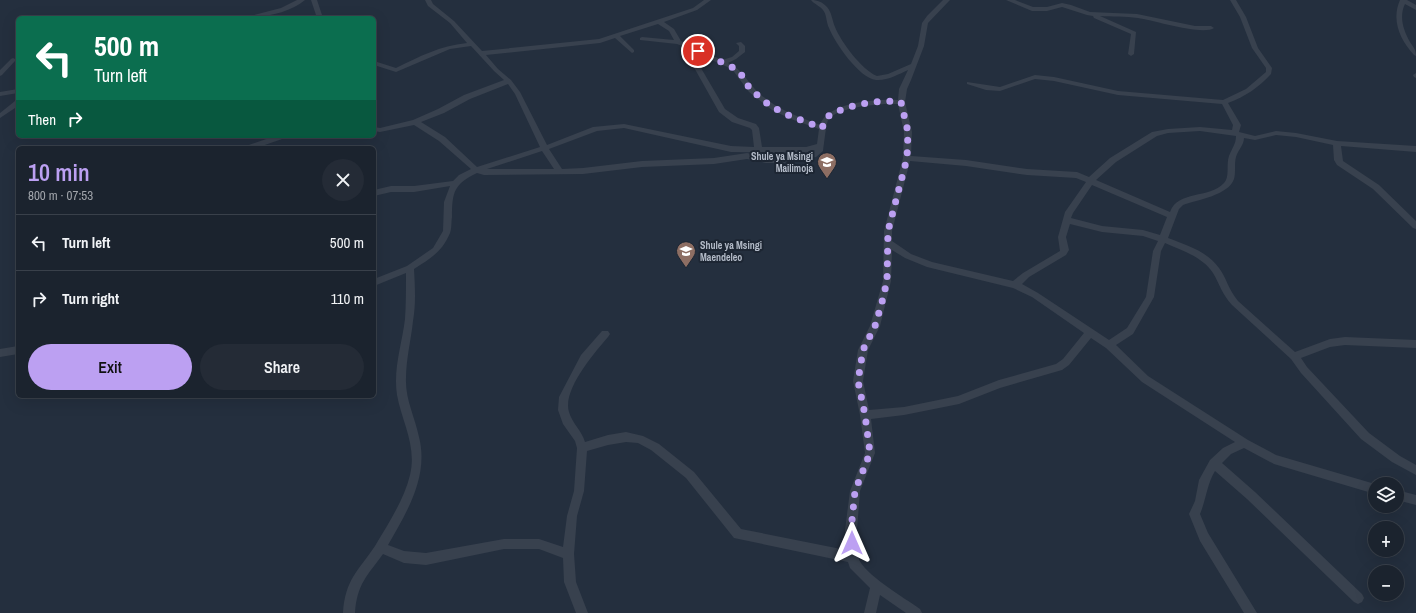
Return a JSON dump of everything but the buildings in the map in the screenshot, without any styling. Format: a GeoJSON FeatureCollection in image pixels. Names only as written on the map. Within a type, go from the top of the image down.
{"type":"FeatureCollection","features":[{"type":"Feature","properties":{"kind":"street"},"geometry":{"type":"LineString","coordinates":[[259,16],[283,9],[302,0]]}},
{"type":"Feature","properties":{"kind":"street"},"geometry":{"type":"LineString","coordinates":[[314,0],[319,16]]}},
{"type":"Feature","properties":{"kind":"street"},"geometry":{"type":"LineString","coordinates":[[428,0],[430,5],[452,22],[509,81],[518,94],[545,149],[560,171]]}},
{"type":"Feature","properties":{"kind":"street"},"geometry":{"type":"LineString","coordinates":[[481,53],[592,42],[660,22],[695,9],[708,0]]}},
{"type":"Feature","properties":{"kind":"street"},"geometry":{"type":"LineString","coordinates":[[814,0],[826,11],[832,28],[868,76],[876,78],[883,77],[914,65]]}},
{"type":"Feature","properties":{"kind":"street"},"geometry":{"type":"LineString","coordinates":[[916,613],[876,586],[860,572],[854,564],[852,557],[851,530],[855,491],[870,453],[865,415],[858,381],[863,350],[875,326],[885,288],[890,218],[907,158],[908,132],[901,102],[903,89],[921,46],[925,23],[946,0]]}},
{"type":"Feature","properties":{"kind":"street"},"geometry":{"type":"LineString","coordinates":[[1009,0],[1032,9],[1047,9],[1062,5],[1069,6],[1134,33],[1131,54]]}},
{"type":"Feature","properties":{"kind":"street"},"geometry":{"type":"LineString","coordinates":[[969,83],[1000,89],[1006,88],[1028,78],[1035,77],[1054,79],[1118,93],[1224,102],[1231,100],[1246,92],[1269,73],[1269,68],[1255,48],[1243,17],[1233,0]]}},
{"type":"Feature","properties":{"kind":"street"},"geometry":{"type":"LineString","coordinates":[[1416,8],[1403,0],[1399,7],[1402,32],[1409,47],[1416,54]]}},
{"type":"Feature","properties":{"kind":"street"},"geometry":{"type":"LineString","coordinates":[[1089,14],[1136,16],[1195,28],[1211,28]]}},
{"type":"Feature","properties":{"kind":"street"},"geometry":{"type":"LineString","coordinates":[[660,22],[672,30],[678,42]]}},
{"type":"Feature","properties":{"kind":"street"},"geometry":{"type":"LineString","coordinates":[[616,36],[632,51]]}},
{"type":"Feature","properties":{"kind":"street"},"geometry":{"type":"LineString","coordinates":[[642,39],[678,42],[723,62],[741,74],[750,89],[768,104],[783,113],[822,128]]}},
{"type":"Feature","properties":{"kind":"street"},"geometry":{"type":"LineString","coordinates":[[723,62],[734,58],[742,52],[743,49],[739,43]]}},
{"type":"Feature","properties":{"kind":"street"},"geometry":{"type":"LineString","coordinates":[[376,64],[396,70],[432,53],[449,47],[472,44]]}},
{"type":"Feature","properties":{"kind":"street"},"geometry":{"type":"LineString","coordinates":[[685,46],[722,110],[735,120],[753,126],[756,130],[758,149]]}},
{"type":"Feature","properties":{"kind":"street"},"geometry":{"type":"LineString","coordinates":[[0,74],[13,60]]}},
{"type":"Feature","properties":{"kind":"street"},"geometry":{"type":"LineString","coordinates":[[376,129],[380,130],[415,122],[441,111],[467,97],[509,81]]}},
{"type":"Feature","properties":{"kind":"street"},"geometry":{"type":"LineString","coordinates":[[0,94],[16,91]]}},
{"type":"Feature","properties":{"kind":"street"},"geometry":{"type":"LineString","coordinates":[[415,122],[442,139],[476,170],[484,172],[583,171],[642,164],[714,161],[747,156],[766,160],[783,160],[813,155],[819,151],[823,138],[822,128],[826,118],[843,109],[869,103],[901,102]]}},
{"type":"Feature","properties":{"kind":"street"},"geometry":{"type":"LineString","coordinates":[[1224,102],[1237,125],[1236,131],[1232,132]]}},
{"type":"Feature","properties":{"kind":"street"},"geometry":{"type":"LineString","coordinates":[[0,116],[16,104]]}},
{"type":"Feature","properties":{"kind":"street"},"geometry":{"type":"LineString","coordinates":[[376,282],[410,268],[436,250],[447,231],[448,202],[455,184],[462,176],[476,170],[545,149],[596,129],[624,126],[731,150],[806,150],[820,146]]}},
{"type":"Feature","properties":{"kind":"street"},"geometry":{"type":"LineString","coordinates":[[1015,285],[1026,275],[1063,253],[1065,250],[1062,237],[1069,212],[1098,172],[1113,160],[1155,134],[1168,131],[1200,129],[1232,132],[1240,139],[1276,133],[1337,142],[1416,149]]}},
{"type":"Feature","properties":{"kind":"street"},"geometry":{"type":"LineString","coordinates":[[254,146],[274,138]]}},
{"type":"Feature","properties":{"kind":"street"},"geometry":{"type":"LineString","coordinates":[[1109,345],[1130,331],[1150,297],[1157,251],[1175,208],[1180,203],[1218,191],[1227,185],[1230,179],[1232,157],[1240,139]]}},
{"type":"Feature","properties":{"kind":"street"},"geometry":{"type":"LineString","coordinates":[[1337,142],[1338,160],[1340,163],[1376,187],[1416,226]]}},
{"type":"Feature","properties":{"kind":"street"},"geometry":{"type":"LineString","coordinates":[[1408,149],[1416,158]]}},
{"type":"Feature","properties":{"kind":"street"},"geometry":{"type":"LineString","coordinates":[[907,158],[966,163],[1027,172],[1066,173],[1077,175],[1172,216]]}},
{"type":"Feature","properties":{"kind":"street"},"geometry":{"type":"LineString","coordinates":[[376,192],[391,188],[414,189],[455,184]]}},
{"type":"Feature","properties":{"kind":"street"},"geometry":{"type":"LineString","coordinates":[[1066,220],[1102,229],[1143,233],[1163,239],[1196,253],[1216,270],[1228,294],[1235,303],[1294,356],[1304,370],[1365,436],[1396,459],[1416,470]]}},
{"type":"Feature","properties":{"kind":"street"},"geometry":{"type":"LineString","coordinates":[[888,243],[908,256],[930,265],[1015,285],[1035,295],[1109,345],[1145,379],[1244,443],[1274,460],[1368,487]]}},
{"type":"Feature","properties":{"kind":"street"},"geometry":{"type":"LineString","coordinates":[[349,613],[349,599],[353,585],[380,547],[409,493],[417,466],[416,437],[405,407],[401,377],[409,318],[410,268]]}},
{"type":"Feature","properties":{"kind":"street"},"geometry":{"type":"LineString","coordinates":[[865,415],[904,411],[958,400],[999,384],[1058,367],[1066,362],[1090,333]]}},
{"type":"Feature","properties":{"kind":"street"},"geometry":{"type":"LineString","coordinates":[[582,613],[570,582],[568,554],[572,516],[579,491],[582,448],[579,439],[567,421],[563,410],[564,396],[584,358],[605,334]]}},
{"type":"Feature","properties":{"kind":"street"},"geometry":{"type":"LineString","coordinates":[[1294,356],[1330,344],[1345,341],[1416,344]]}},
{"type":"Feature","properties":{"kind":"street"},"geometry":{"type":"LineString","coordinates":[[0,353],[16,350]]}},
{"type":"Feature","properties":{"kind":"street"},"geometry":{"type":"LineString","coordinates":[[582,448],[608,440],[626,437],[638,439],[655,447],[690,474],[738,534],[852,557]]}},
{"type":"Feature","properties":{"kind":"street"},"geometry":{"type":"LineString","coordinates":[[1244,443],[1227,451],[1214,463],[1204,480],[1200,501],[1194,514],[1204,537],[1251,613]]}},
{"type":"Feature","properties":{"kind":"street"},"geometry":{"type":"LineString","coordinates":[[1214,463],[1243,487],[1328,571],[1358,598]]}},
{"type":"Feature","properties":{"kind":"street"},"geometry":{"type":"LineString","coordinates":[[1404,497],[1416,500]]}},
{"type":"Feature","properties":{"kind":"street"},"geometry":{"type":"LineString","coordinates":[[380,547],[404,557],[426,559],[504,544],[540,544],[568,554]]}},
{"type":"Feature","properties":{"kind":"street"},"geometry":{"type":"LineString","coordinates":[[870,613],[876,586]]}},
{"type":"Feature","properties":{"kind":"place","name":"Shule ya Msingi Mailimoja"},"geometry":{"type":"Point","coordinates":[827,179]}},
{"type":"Feature","properties":{"kind":"place","name":"Shule ya Msingi Maendeleo"},"geometry":{"type":"Point","coordinates":[686,268]}},
{"type":"Feature","properties":{"kind":"route"},"geometry":{"type":"LineString","coordinates":[[698,51],[734,68],[741,74],[750,89],[768,104],[783,113],[822,128],[826,118],[830,114],[843,109],[869,103],[901,102],[908,132],[907,158],[890,218],[888,231],[887,281],[875,326],[863,350],[858,381],[865,415],[870,453],[855,491],[851,530],[852,543]]}}]}
